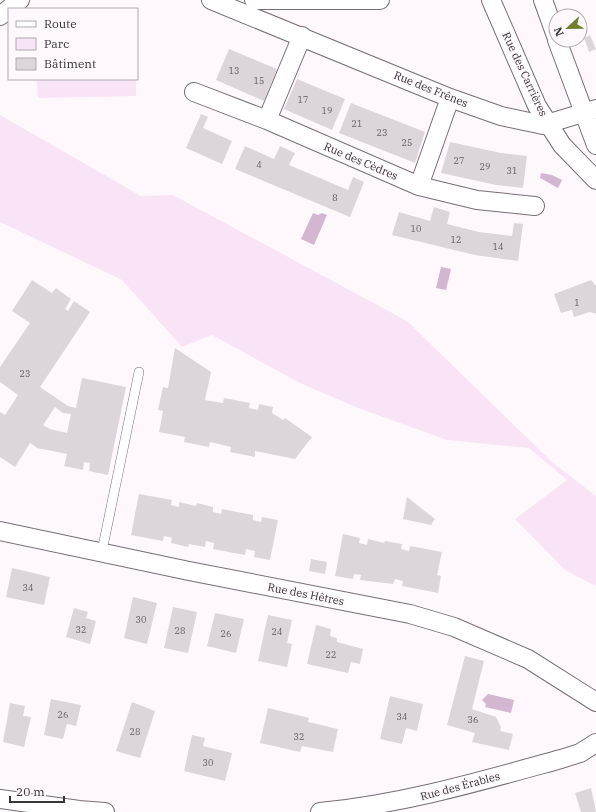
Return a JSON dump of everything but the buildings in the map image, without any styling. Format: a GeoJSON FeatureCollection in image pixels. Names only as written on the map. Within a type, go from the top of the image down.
{"type":"FeatureCollection","features":[{"type":"Feature","properties":{"kind":"street"},"geometry":{"type":"LineString","coordinates":[[10,8],[20,0]]}},
{"type":"Feature","properties":{"kind":"street","name":"Rue des Frênes"},"geometry":{"type":"LineString","coordinates":[[211,0],[302,36],[450,98],[501,116],[535,124],[549,124],[590,110]]}},
{"type":"Feature","properties":{"kind":"street"},"geometry":{"type":"LineString","coordinates":[[254,0],[380,0]]}},
{"type":"Feature","properties":{"kind":"street","name":"Rue des Carrières"},"geometry":{"type":"LineString","coordinates":[[491,0],[537,106],[562,145],[596,180]]}},
{"type":"Feature","properties":{"kind":"street"},"geometry":{"type":"LineString","coordinates":[[543,0],[548,14]]}},
{"type":"Feature","properties":{"kind":"street"},"geometry":{"type":"LineString","coordinates":[[270,23],[266,14],[269,6],[275,1]]}},
{"type":"Feature","properties":{"kind":"street"},"geometry":{"type":"LineString","coordinates":[[0,16],[8,10]]}},
{"type":"Feature","properties":{"kind":"street"},"geometry":{"type":"LineString","coordinates":[[267,120],[302,36]]}},
{"type":"Feature","properties":{"kind":"street"},"geometry":{"type":"LineString","coordinates":[[561,48],[590,110],[596,145]]}},
{"type":"Feature","properties":{"kind":"street","name":"Rue des Cèdres"},"geometry":{"type":"LineString","coordinates":[[194,92],[267,120],[419,186],[477,200],[534,206]]}},
{"type":"Feature","properties":{"kind":"street"},"geometry":{"type":"LineString","coordinates":[[419,186],[450,98]]}},
{"type":"Feature","properties":{"kind":"street","name":"Rue des Hêtres"},"geometry":{"type":"LineString","coordinates":[[0,531],[102,551],[189,571],[410,614],[454,627],[528,659],[596,702]]}},
{"type":"Feature","properties":{"kind":"street","name":"Rue des Érables"},"geometry":{"type":"LineString","coordinates":[[320,812],[363,808],[425,796],[561,759],[580,752],[596,743]]}},
{"type":"Feature","properties":{"kind":"street"},"geometry":{"type":"LineString","coordinates":[[0,799],[79,810],[105,812]]}},
{"type":"Feature","properties":{"kind":"lane"},"geometry":{"type":"LineString","coordinates":[[102,551],[139,372]]}},
{"type":"Feature","properties":{"kind":"green space"},"geometry":{"type":"Polygon","coordinates":[[[37,80],[136,80],[136,96],[38,98],[37,80]]]}},
{"type":"Feature","properties":{"kind":"green space"},"geometry":{"type":"Polygon","coordinates":[[[0,115],[141,196],[173,195],[407,321],[552,462],[596,496],[596,586],[565,570],[515,519],[567,480],[529,448],[447,440],[358,408],[300,383],[212,335],[182,347],[122,280],[0,222],[0,115]]]}},
{"type":"Feature","properties":{"kind":"shaded area"},"geometry":{"type":"Polygon","coordinates":[[[541,173],[552,175],[562,180],[558,188],[540,178],[541,173]]]}},
{"type":"Feature","properties":{"kind":"shaded area"},"geometry":{"type":"Polygon","coordinates":[[[313,213],[318,215],[322,213],[327,215],[314,245],[301,239],[313,213]]]}},
{"type":"Feature","properties":{"kind":"shaded area"},"geometry":{"type":"Polygon","coordinates":[[[441,267],[451,269],[446,290],[436,288],[441,267]]]}},
{"type":"Feature","properties":{"kind":"shaded area"},"geometry":{"type":"Polygon","coordinates":[[[488,694],[514,700],[511,713],[485,707],[486,704],[482,700],[488,694]]]}}]}
